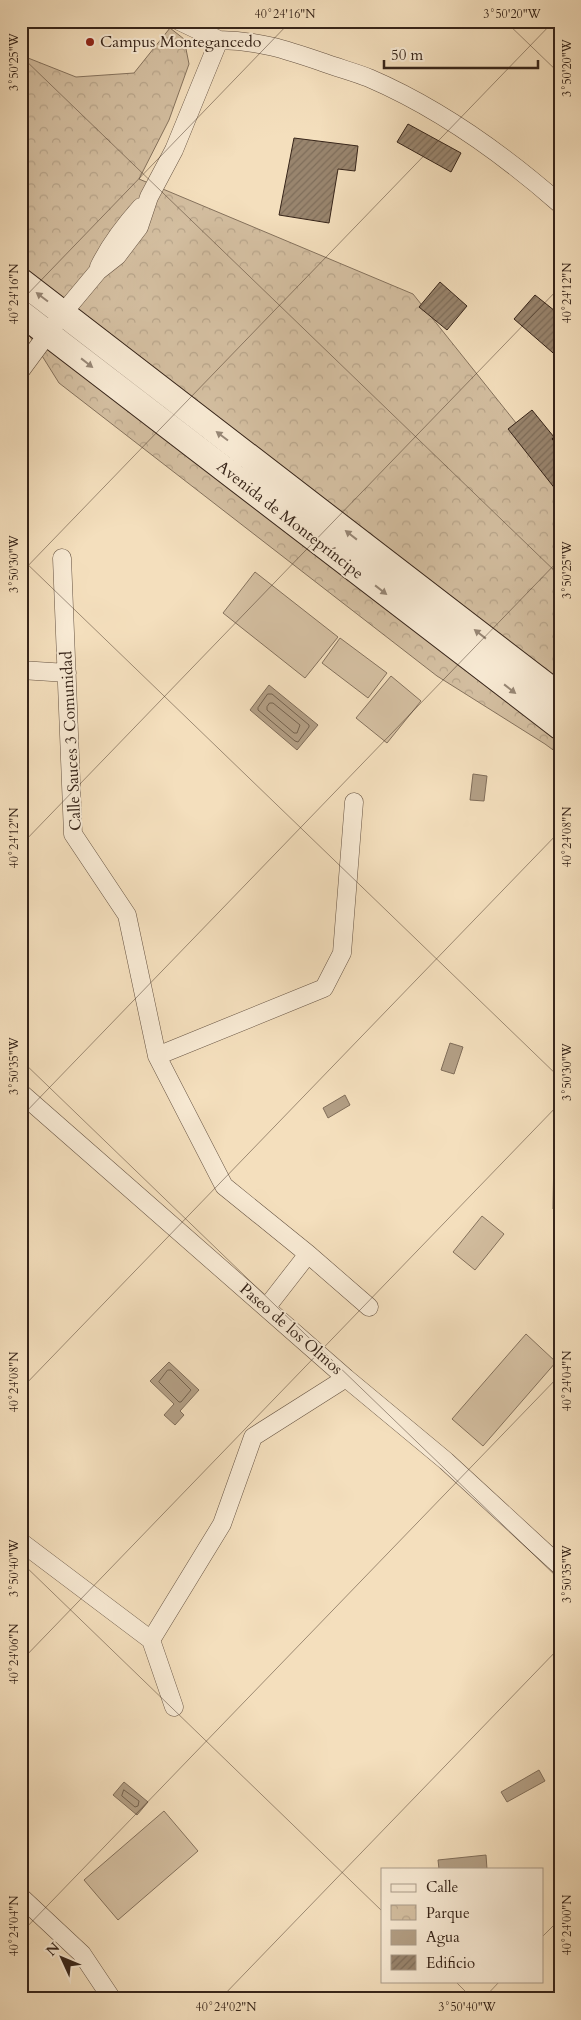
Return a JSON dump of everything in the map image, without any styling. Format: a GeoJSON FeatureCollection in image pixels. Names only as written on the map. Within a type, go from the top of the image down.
{"type":"FeatureCollection","features":[{"type":"Feature","properties":{"kind":"street"},"geometry":{"type":"LineString","coordinates":[[179,21],[219,40],[247,40],[274,46],[369,78],[423,105],[476,138],[534,181],[560,204]]}},
{"type":"Feature","properties":{"kind":"street"},"geometry":{"type":"LineString","coordinates":[[21,370],[63,313],[98,271],[117,256],[139,227],[149,197],[174,150],[219,40]]}},
{"type":"Feature","properties":{"kind":"street","name":"Avenida de Montepríncipe"},"geometry":{"type":"LineString","coordinates":[[21,281],[560,696]]}},
{"type":"Feature","properties":{"kind":"street","name":"Avenida de Montepríncipe"},"geometry":{"type":"LineString","coordinates":[[21,313],[560,727]]}},
{"type":"Feature","properties":{"kind":"street","name":"Calle Sauces 3 Comunidad"},"geometry":{"type":"LineString","coordinates":[[62,558],[73,834],[127,916],[157,1056],[224,1186],[308,1254],[369,1307]]}},
{"type":"Feature","properties":{"kind":"street"},"geometry":{"type":"LineString","coordinates":[[21,670],[67,673]]}},
{"type":"Feature","properties":{"kind":"street"},"geometry":{"type":"LineString","coordinates":[[157,1056],[324,988],[342,953],[354,802]]}},
{"type":"Feature","properties":{"kind":"street","name":"Paseo de los Olmos"},"geometry":{"type":"LineString","coordinates":[[21,1093],[346,1378],[446,1461],[560,1566]]}},
{"type":"Feature","properties":{"kind":"street"},"geometry":{"type":"LineString","coordinates":[[266,1308],[308,1254]]}},
{"type":"Feature","properties":{"kind":"street"},"geometry":{"type":"LineString","coordinates":[[151,1640],[222,1524],[253,1437],[346,1378]]}},
{"type":"Feature","properties":{"kind":"street"},"geometry":{"type":"LineString","coordinates":[[21,1542],[151,1640],[174,1707]]}},
{"type":"Feature","properties":{"kind":"street"},"geometry":{"type":"LineString","coordinates":[[21,1896],[82,1954],[112,1999]]}},
{"type":"Feature","properties":{"kind":"green space"},"geometry":{"type":"Polygon","coordinates":[[[170,28],[184,39],[189,64],[169,120],[139,179],[413,294],[560,478],[560,755],[437,676],[59,383],[29,335],[21,330],[21,62],[23,56],[76,77],[134,73],[170,28]]]}},
{"type":"Feature","properties":{"kind":"green space"},"geometry":{"type":"Polygon","coordinates":[[[255,572],[338,637],[305,678],[223,613],[255,572]]]}},
{"type":"Feature","properties":{"kind":"green space"},"geometry":{"type":"Polygon","coordinates":[[[340,638],[387,673],[368,698],[322,663],[340,638]]]}},
{"type":"Feature","properties":{"kind":"green space"},"geometry":{"type":"Polygon","coordinates":[[[391,676],[421,701],[387,743],[356,718],[391,676]]]}},
{"type":"Feature","properties":{"kind":"green space"},"geometry":{"type":"Polygon","coordinates":[[[554,1151],[560,1152],[560,1209],[553,1209],[554,1151]]]}},
{"type":"Feature","properties":{"kind":"green space"},"geometry":{"type":"Polygon","coordinates":[[[482,1216],[504,1234],[475,1270],[453,1252],[482,1216]]]}},
{"type":"Feature","properties":{"kind":"green space"},"geometry":{"type":"Polygon","coordinates":[[[526,1334],[556,1362],[483,1446],[452,1419],[526,1334]]]}},
{"type":"Feature","properties":{"kind":"green space"},"geometry":{"type":"Polygon","coordinates":[[[164,1811],[198,1851],[118,1920],[84,1880],[164,1811]]]}},
{"type":"Feature","properties":{"kind":"water"},"geometry":{"type":"Polygon","coordinates":[[[269,685],[318,725],[297,750],[250,710],[269,685]]]}},
{"type":"Feature","properties":{"kind":"water"},"geometry":{"type":"Polygon","coordinates":[[[473,774],[487,776],[484,801],[470,800],[473,774]]]}},
{"type":"Feature","properties":{"kind":"water"},"geometry":{"type":"Polygon","coordinates":[[[450,1043],[463,1047],[454,1074],[441,1070],[450,1043]]]}},
{"type":"Feature","properties":{"kind":"water"},"geometry":{"type":"Polygon","coordinates":[[[345,1095],[350,1105],[328,1118],[323,1108],[345,1095]]]}},
{"type":"Feature","properties":{"kind":"water"},"geometry":{"type":"Polygon","coordinates":[[[169,1362],[199,1390],[180,1411],[184,1415],[175,1425],[164,1415],[174,1404],[150,1381],[169,1362]]]}},
{"type":"Feature","properties":{"kind":"water"},"geometry":{"type":"Polygon","coordinates":[[[539,1770],[545,1781],[507,1802],[501,1792],[539,1770]]]}},
{"type":"Feature","properties":{"kind":"water"},"geometry":{"type":"Polygon","coordinates":[[[124,1782],[148,1802],[137,1815],[113,1795],[124,1782]]]}},
{"type":"Feature","properties":{"kind":"water"},"geometry":{"type":"Polygon","coordinates":[[[486,1855],[487,1868],[439,1868],[438,1860],[486,1855]]]}},
{"type":"Feature","properties":{"kind":"building"},"geometry":{"type":"Polygon","coordinates":[[[408,124],[461,153],[451,172],[397,142],[408,124]]]}},
{"type":"Feature","properties":{"kind":"building"},"geometry":{"type":"Polygon","coordinates":[[[294,138],[358,146],[355,171],[338,169],[329,223],[279,215],[294,138]]]}},
{"type":"Feature","properties":{"kind":"building"},"geometry":{"type":"Polygon","coordinates":[[[440,282],[467,306],[447,330],[419,307],[440,282]]]}},
{"type":"Feature","properties":{"kind":"building"},"geometry":{"type":"Polygon","coordinates":[[[535,295],[560,315],[560,359],[514,319],[535,295]]]}},
{"type":"Feature","properties":{"kind":"building"},"geometry":{"type":"Polygon","coordinates":[[[532,410],[554,437],[552,439],[560,448],[560,495],[508,429],[532,410]]]}},
{"type":"Feature","properties":{"kind":"place","name":"Campus Montegancedo"},"geometry":{"type":"Point","coordinates":[90,42]}}]}
